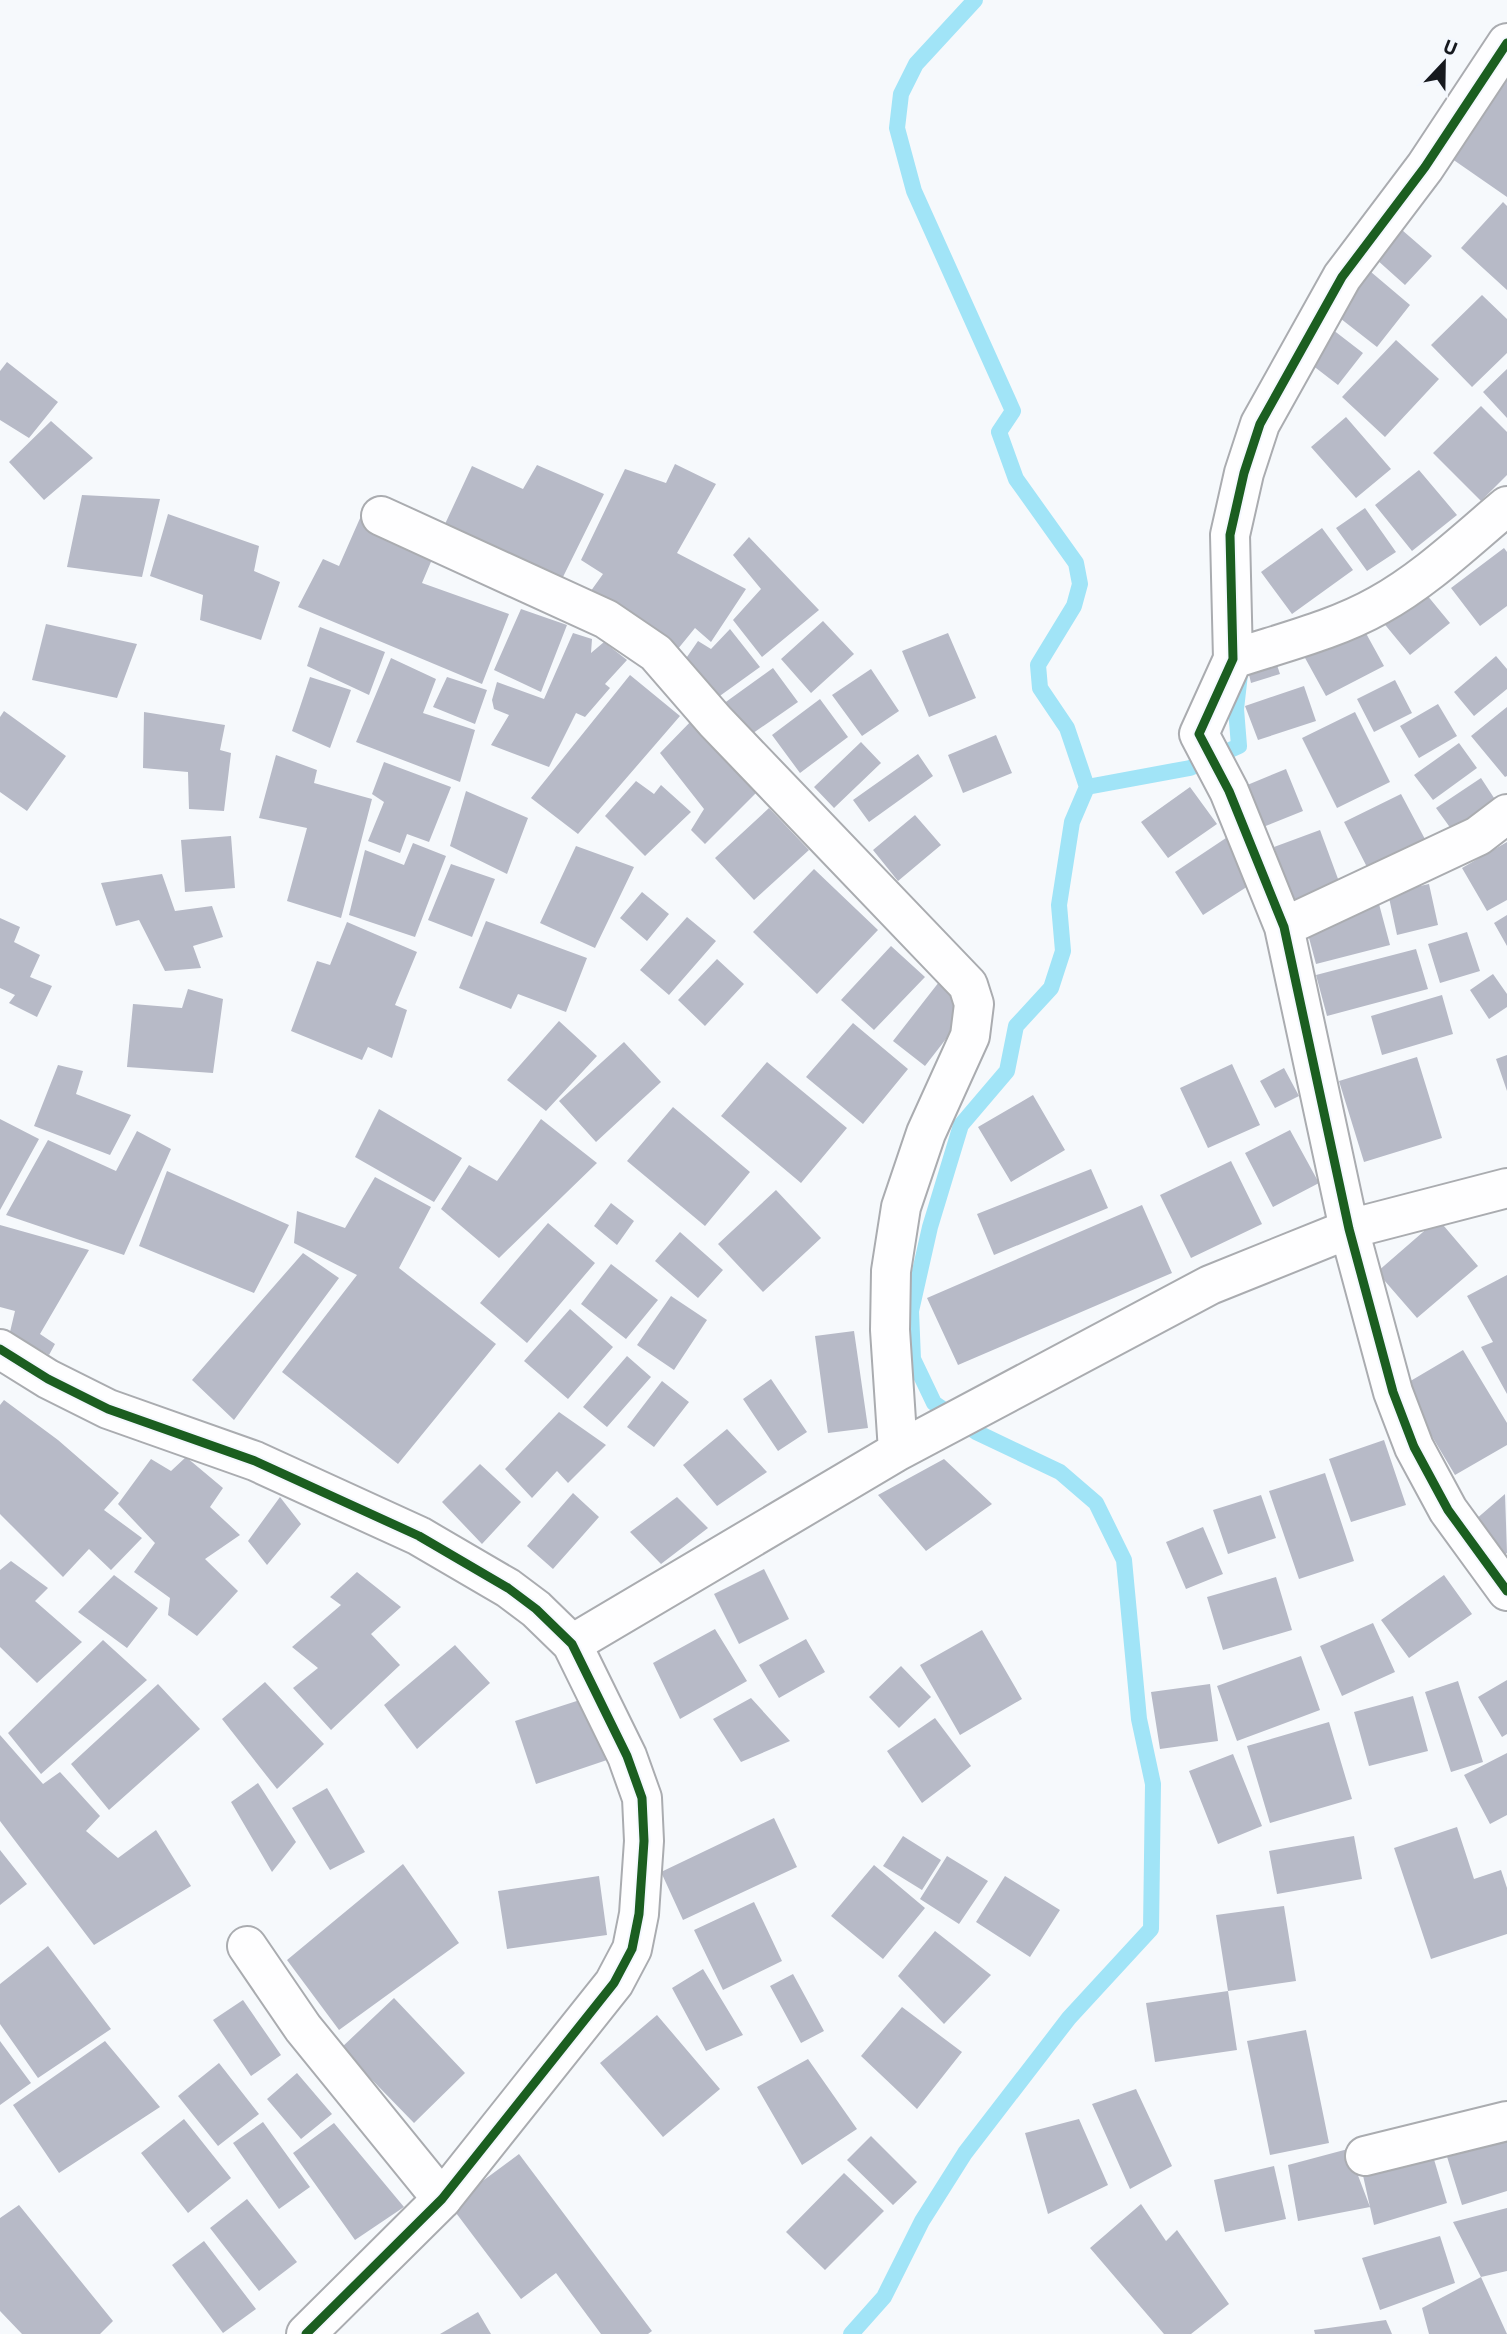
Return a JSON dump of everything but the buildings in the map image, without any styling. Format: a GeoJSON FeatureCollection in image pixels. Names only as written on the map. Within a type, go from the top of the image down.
{"type":"FeatureCollection","features":[{"type":"Feature","properties":{"kind":"street"},"geometry":{"type":"LineString","coordinates":[[1507,43],[1425,167],[1342,277],[1260,424],[1244,473],[1230,535],[1233,659],[1199,734],[1229,791],[1284,927],[1349,1229],[1393,1392],[1414,1447],[1448,1510],[1507,1591]]}},
{"type":"Feature","properties":{"kind":"street"},"geometry":{"type":"LineString","coordinates":[[1233,659],[1324,629],[1379,606],[1432,569],[1507,506]]}},
{"type":"Feature","properties":{"kind":"street"},"geometry":{"type":"LineString","coordinates":[[381,516],[606,619],[656,653],[715,721],[968,985],[974,1004],[970,1036],[922,1145],[901,1207],[893,1258],[890,1330],[898,1451]]}},
{"type":"Feature","properties":{"kind":"street"},"geometry":{"type":"LineString","coordinates":[[1284,927],[1478,836],[1507,814]]}},
{"type":"Feature","properties":{"kind":"street"},"geometry":{"type":"LineString","coordinates":[[572,1644],[898,1451],[1210,1285],[1349,1229],[1507,1188]]}},
{"type":"Feature","properties":{"kind":"street"},"geometry":{"type":"LineString","coordinates":[[0,1349],[48,1379],[108,1409],[255,1461],[419,1535],[508,1588],[536,1609],[572,1644],[627,1755],[642,1798],[642,1885],[632,1948],[614,1983],[566,2047],[442,2199],[306,2334]]}},
{"type":"Feature","properties":{"kind":"street"},"geometry":{"type":"LineString","coordinates":[[247,1946],[303,2028],[442,2199]]}},
{"type":"Feature","properties":{"kind":"street"},"geometry":{"type":"LineString","coordinates":[[1365,2156],[1507,2121]]}},
{"type":"Feature","properties":{"kind":"waterway"},"geometry":{"type":"LineString","coordinates":[[975,0],[916,64],[901,94],[897,128],[914,191],[1013,411],[999,432],[1016,479],[1076,563],[1080,584],[1074,606],[1038,665],[1040,688],[1067,728],[1087,787]]}},
{"type":"Feature","properties":{"kind":"waterway"},"geometry":{"type":"LineString","coordinates":[[851,2334],[884,2297],[922,2221],[965,2153],[1069,2018],[1151,1929],[1153,1784],[1139,1719],[1124,1560],[1096,1503],[1060,1472],[976,1432],[934,1403],[913,1359],[911,1311],[930,1227],[961,1125],[1007,1071],[1016,1026],[1051,988],[1063,951],[1059,905],[1072,822],[1087,787],[1190,768],[1239,746],[1236,709],[1240,674]]}},
{"type":"Feature","properties":{"kind":"cycle path"},"geometry":{"type":"LineString","coordinates":[[1507,43],[1425,167],[1342,277],[1260,424],[1244,473],[1230,535],[1233,659],[1199,734],[1229,791],[1284,927],[1349,1229],[1393,1392],[1414,1447],[1448,1510],[1507,1591]]}},
{"type":"Feature","properties":{"kind":"cycle path"},"geometry":{"type":"LineString","coordinates":[[0,1349],[48,1379],[108,1409],[255,1461],[419,1536],[508,1588],[536,1609],[572,1644],[627,1756],[642,1798],[644,1841],[639,1914],[632,1949],[614,1983],[442,2199],[306,2334]]}}]}
